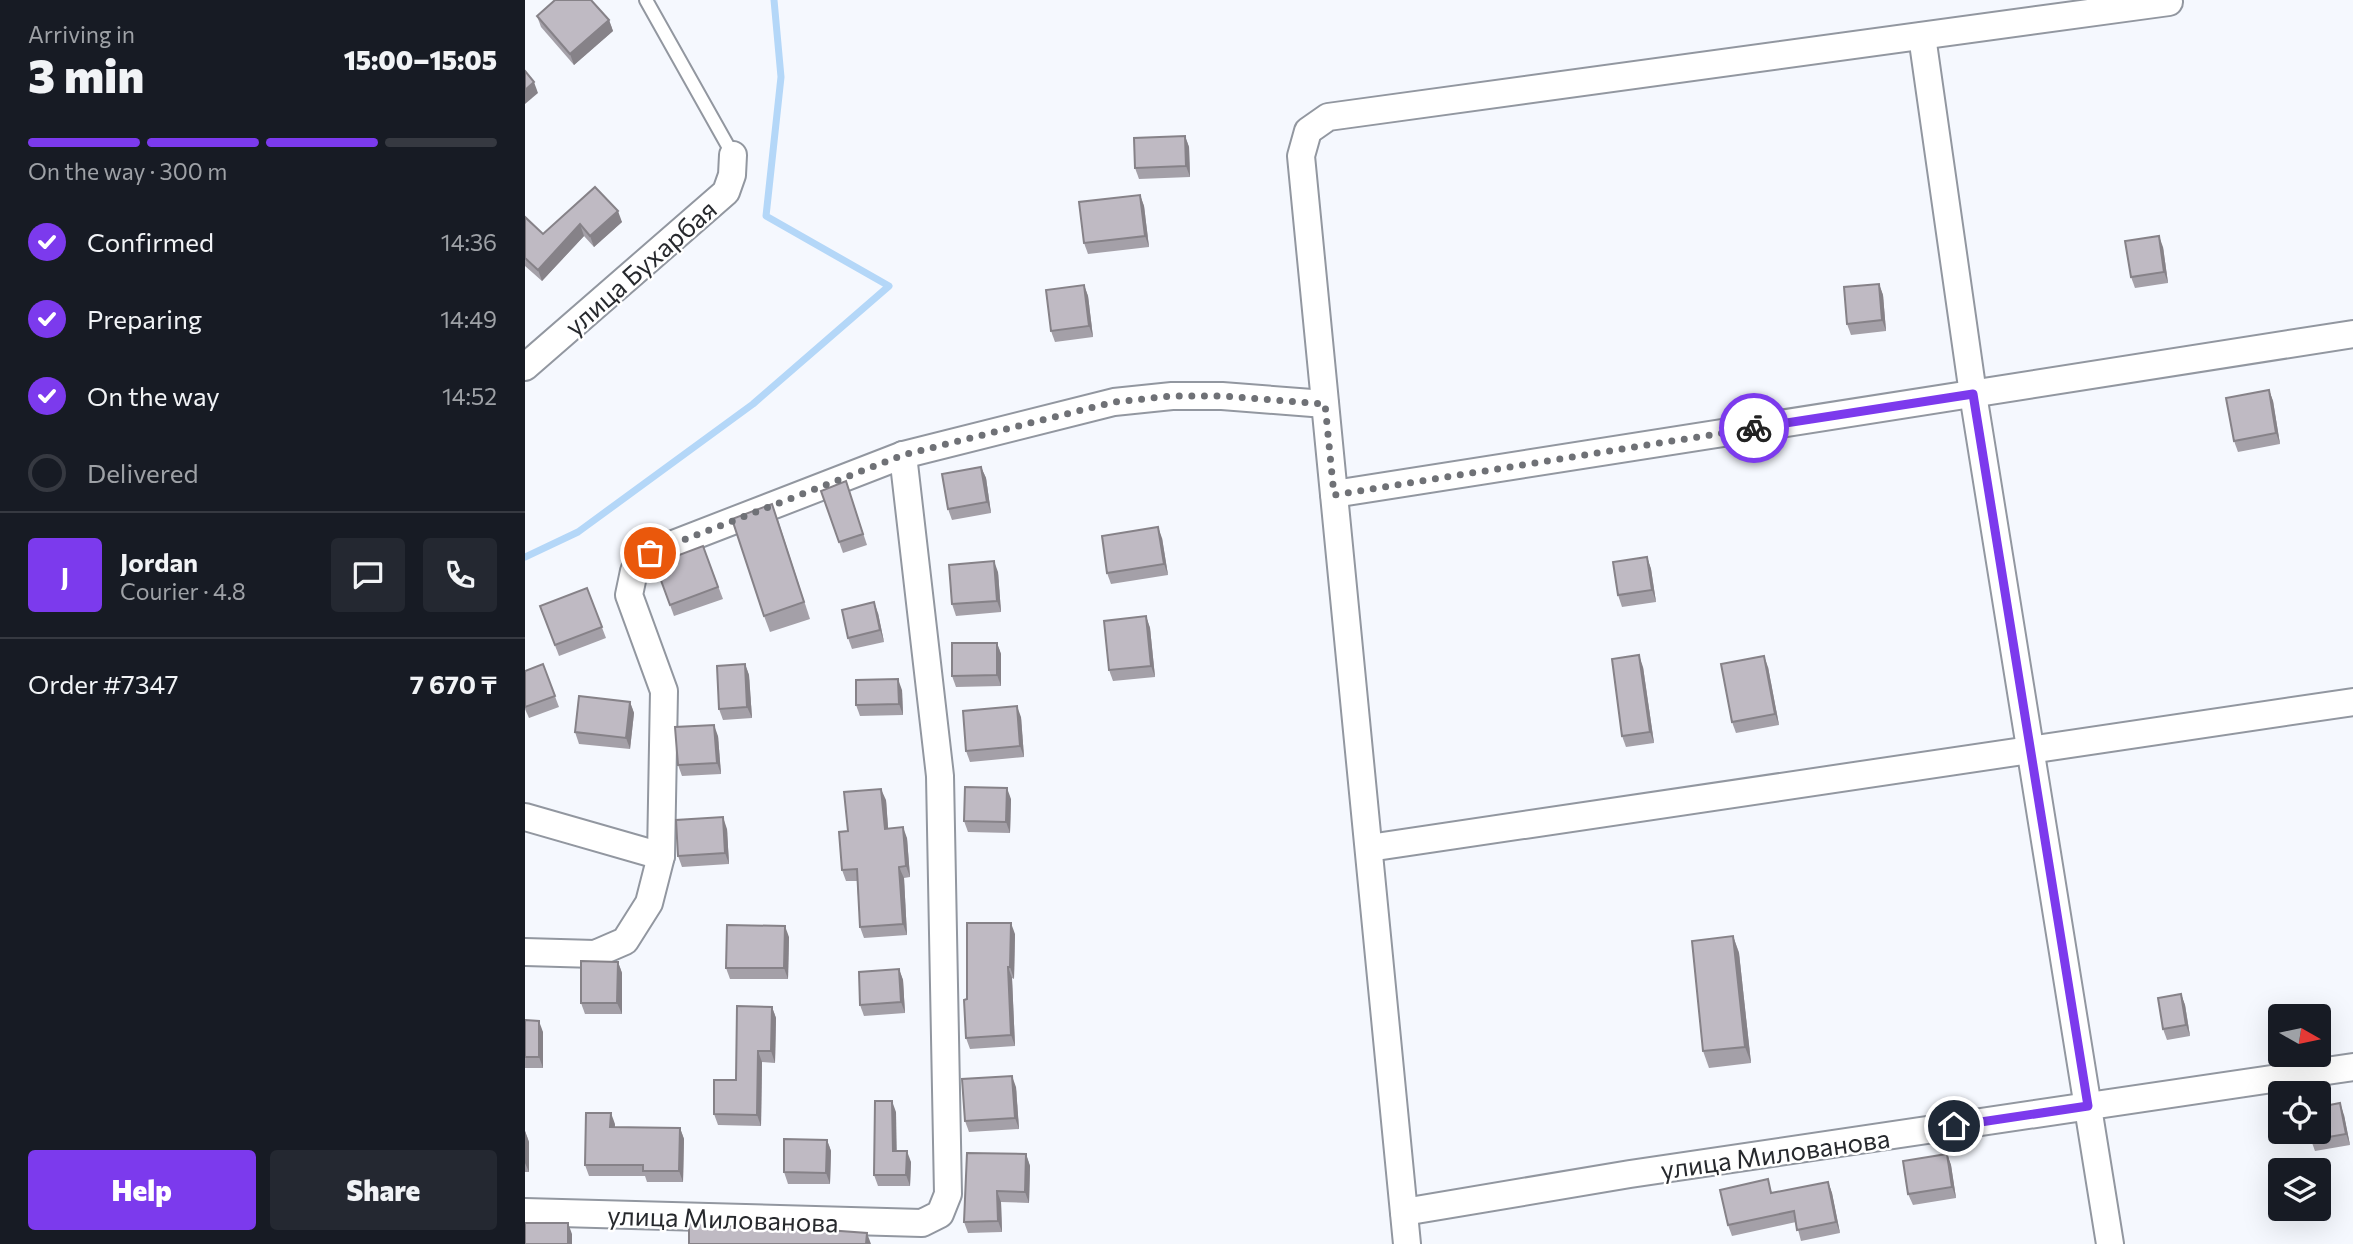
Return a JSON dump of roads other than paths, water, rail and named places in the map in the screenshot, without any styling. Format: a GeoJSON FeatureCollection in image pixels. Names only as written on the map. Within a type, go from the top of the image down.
{"type":"FeatureCollection","features":[{"type":"Feature","properties":{"kind":"street"},"geometry":{"type":"LineString","coordinates":[[1407,1244],[1301,156],[1308,131],[1328,117],[2169,2]]}},
{"type":"Feature","properties":{"kind":"street"},"geometry":{"type":"LineString","coordinates":[[1922,36],[1973,394],[2111,1244]]}},
{"type":"Feature","properties":{"kind":"street","name":"улица Бухарбая"},"geometry":{"type":"LineString","coordinates":[[525,367],[726,192],[732,175],[733,155]]}},
{"type":"Feature","properties":{"kind":"street"},"geometry":{"type":"LineString","coordinates":[[1334,495],[2353,334]]}},
{"type":"Feature","properties":{"kind":"street"},"geometry":{"type":"LineString","coordinates":[[525,952],[595,954],[625,941],[649,903],[661,856],[664,691],[629,595],[633,571],[650,553],[903,455],[1114,402],[1172,396],[1222,396],[1325,404]]}},
{"type":"Feature","properties":{"kind":"street","name":"улица Милованова"},"geometry":{"type":"LineString","coordinates":[[525,1212],[922,1223],[940,1214],[948,1194],[940,790],[903,455]]}},
{"type":"Feature","properties":{"kind":"street"},"geometry":{"type":"LineString","coordinates":[[1369,848],[2353,702]]}},
{"type":"Feature","properties":{"kind":"street"},"geometry":{"type":"LineString","coordinates":[[525,817],[661,856]]}},
{"type":"Feature","properties":{"kind":"street","name":"улица Милованова"},"geometry":{"type":"LineString","coordinates":[[1404,1212],[1630,1174],[2353,1067]]}},
{"type":"Feature","properties":{"kind":"lane"},"geometry":{"type":"LineString","coordinates":[[646,0],[733,155]]}},
{"type":"Feature","properties":{"kind":"waterway"},"geometry":{"type":"LineString","coordinates":[[525,557],[578,532],[753,404],[889,286],[766,216],[781,77],[774,0]]}}]}
